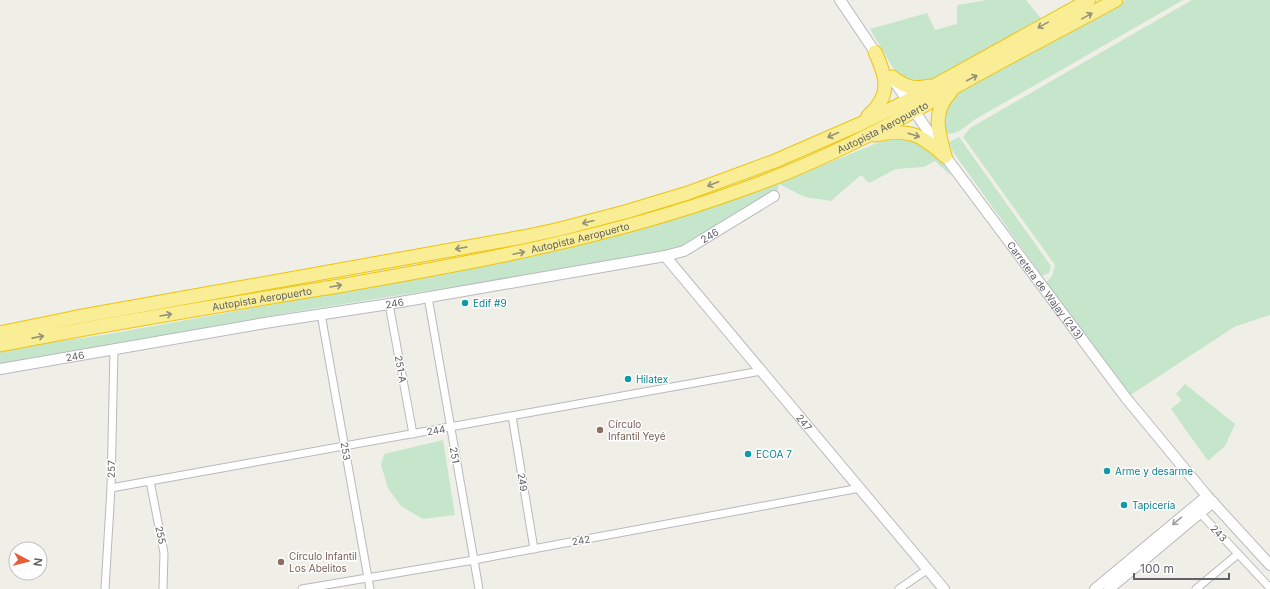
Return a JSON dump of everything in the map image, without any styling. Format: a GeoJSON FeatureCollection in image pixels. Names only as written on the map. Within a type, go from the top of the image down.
{"type":"FeatureCollection","features":[{"type":"Feature","properties":{"kind":"highway","name":"Autopista Aeropuerto"},"geometry":{"type":"LineString","coordinates":[[0,345],[80,329],[451,266],[557,245],[628,226],[741,190],[796,169],[862,138],[910,106],[940,83],[1089,0]]}},
{"type":"Feature","properties":{"kind":"highway","name":"Autopista Aeropuerto"},"geometry":{"type":"LineString","coordinates":[[0,333],[77,317],[480,245],[560,229],[625,212],[688,193],[775,161],[860,124],[910,106],[955,87],[1116,0]]}},
{"type":"Feature","properties":{"kind":"highway"},"geometry":{"type":"LineString","coordinates":[[860,124],[881,102],[885,91],[886,82],[883,70],[875,52]]}},
{"type":"Feature","properties":{"kind":"highway"},"geometry":{"type":"LineString","coordinates":[[892,77],[904,86],[911,88],[920,88],[940,83]]}},
{"type":"Feature","properties":{"kind":"highway"},"geometry":{"type":"LineString","coordinates":[[945,156],[938,125],[938,117],[944,99],[955,87]]}},
{"type":"Feature","properties":{"kind":"highway"},"geometry":{"type":"LineString","coordinates":[[862,138],[886,133],[905,133],[927,141],[945,156]]}},
{"type":"Feature","properties":{"kind":"street","name":"Carretera de Wajay (243)"},"geometry":{"type":"LineString","coordinates":[[840,0],[945,156],[1126,398],[1210,499],[1270,565]]}},
{"type":"Feature","properties":{"kind":"street","name":"246"},"geometry":{"type":"LineString","coordinates":[[0,369],[665,256],[684,251],[774,196]]}},
{"type":"Feature","properties":{"kind":"street","name":"247"},"geometry":{"type":"LineString","coordinates":[[665,256],[944,589]]}},
{"type":"Feature","properties":{"kind":"street","name":"251"},"geometry":{"type":"LineString","coordinates":[[428,297],[479,589]]}},
{"type":"Feature","properties":{"kind":"street","name":"251-A"},"geometry":{"type":"LineString","coordinates":[[389,304],[413,434]]}},
{"type":"Feature","properties":{"kind":"street","name":"253"},"geometry":{"type":"LineString","coordinates":[[321,314],[370,589]]}},
{"type":"Feature","properties":{"kind":"street","name":"257"},"geometry":{"type":"LineString","coordinates":[[105,589],[111,488],[114,349]]}},
{"type":"Feature","properties":{"kind":"street","name":"244"},"geometry":{"type":"LineString","coordinates":[[111,488],[761,371]]}},
{"type":"Feature","properties":{"kind":"street","name":"249"},"geometry":{"type":"LineString","coordinates":[[512,416],[534,549]]}},
{"type":"Feature","properties":{"kind":"street","name":"255"},"geometry":{"type":"LineString","coordinates":[[150,481],[164,553],[163,589]]}},
{"type":"Feature","properties":{"kind":"street","name":"242"},"geometry":{"type":"LineString","coordinates":[[302,589],[474,560],[860,488]]}},
{"type":"Feature","properties":{"kind":"street"},"geometry":{"type":"LineString","coordinates":[[1094,589],[1121,573],[1200,513],[1210,499]]}},
{"type":"Feature","properties":{"kind":"street"},"geometry":{"type":"LineString","coordinates":[[1109,589],[1121,573],[1210,499]]}},
{"type":"Feature","properties":{"kind":"street","name":"243"},"geometry":{"type":"LineString","coordinates":[[1200,513],[1270,588]]}},
{"type":"Feature","properties":{"kind":"street"},"geometry":{"type":"LineString","coordinates":[[1196,589],[1238,554]]}},
{"type":"Feature","properties":{"kind":"street"},"geometry":{"type":"LineString","coordinates":[[899,589],[928,569]]}},
{"type":"Feature","properties":{"kind":"green space"},"geometry":{"type":"Polygon","coordinates":[[[987,0],[1026,0],[1043,21],[934,81],[907,82],[896,73],[870,29],[927,13],[935,30],[957,24],[957,5],[987,0]]]}},
{"type":"Feature","properties":{"kind":"green space"},"geometry":{"type":"Polygon","coordinates":[[[1126,0],[1183,0],[974,120],[960,131],[952,134],[943,132],[946,101],[955,92],[1126,0]]]}},
{"type":"Feature","properties":{"kind":"green space"},"geometry":{"type":"Polygon","coordinates":[[[1192,0],[1270,0],[1270,315],[1234,327],[1126,398],[1043,286],[1052,276],[1055,265],[963,137],[970,128],[1192,0]]]}},
{"type":"Feature","properties":{"kind":"green space"},"geometry":{"type":"Polygon","coordinates":[[[959,137],[1051,266],[1049,273],[1042,276],[953,152],[949,142],[959,137]]]}},
{"type":"Feature","properties":{"kind":"green space"},"geometry":{"type":"Polygon","coordinates":[[[889,138],[913,139],[937,154],[952,177],[935,161],[924,167],[896,169],[869,183],[861,175],[831,201],[805,197],[779,184],[778,190],[684,246],[668,251],[547,272],[293,312],[0,365],[0,350],[109,334],[325,295],[531,257],[594,242],[689,215],[778,184],[889,138]]]}},
{"type":"Feature","properties":{"kind":"green space"},"geometry":{"type":"Polygon","coordinates":[[[1185,384],[1235,424],[1225,446],[1208,461],[1171,409],[1182,400],[1176,394],[1185,384]]]}},
{"type":"Feature","properties":{"kind":"green space"},"geometry":{"type":"Polygon","coordinates":[[[443,440],[455,515],[423,519],[401,506],[388,488],[381,465],[384,454],[443,440]]]}},
{"type":"Feature","properties":{"kind":"place","name":"Edif #9"},"geometry":{"type":"Point","coordinates":[465,303]}},
{"type":"Feature","properties":{"kind":"place","name":"Hilatex"},"geometry":{"type":"Point","coordinates":[628,379]}},
{"type":"Feature","properties":{"kind":"place","name":"Círculo Infantil Yeyé"},"geometry":{"type":"Point","coordinates":[600,430]}},
{"type":"Feature","properties":{"kind":"place","name":"ECOA 7"},"geometry":{"type":"Point","coordinates":[748,454]}},
{"type":"Feature","properties":{"kind":"place","name":"Arme y desarme"},"geometry":{"type":"Point","coordinates":[1107,471]}},
{"type":"Feature","properties":{"kind":"place","name":"Tapicería"},"geometry":{"type":"Point","coordinates":[1124,505]}},
{"type":"Feature","properties":{"kind":"place","name":"Círculo Infantil Los Abelitos"},"geometry":{"type":"Point","coordinates":[281,562]}}]}
